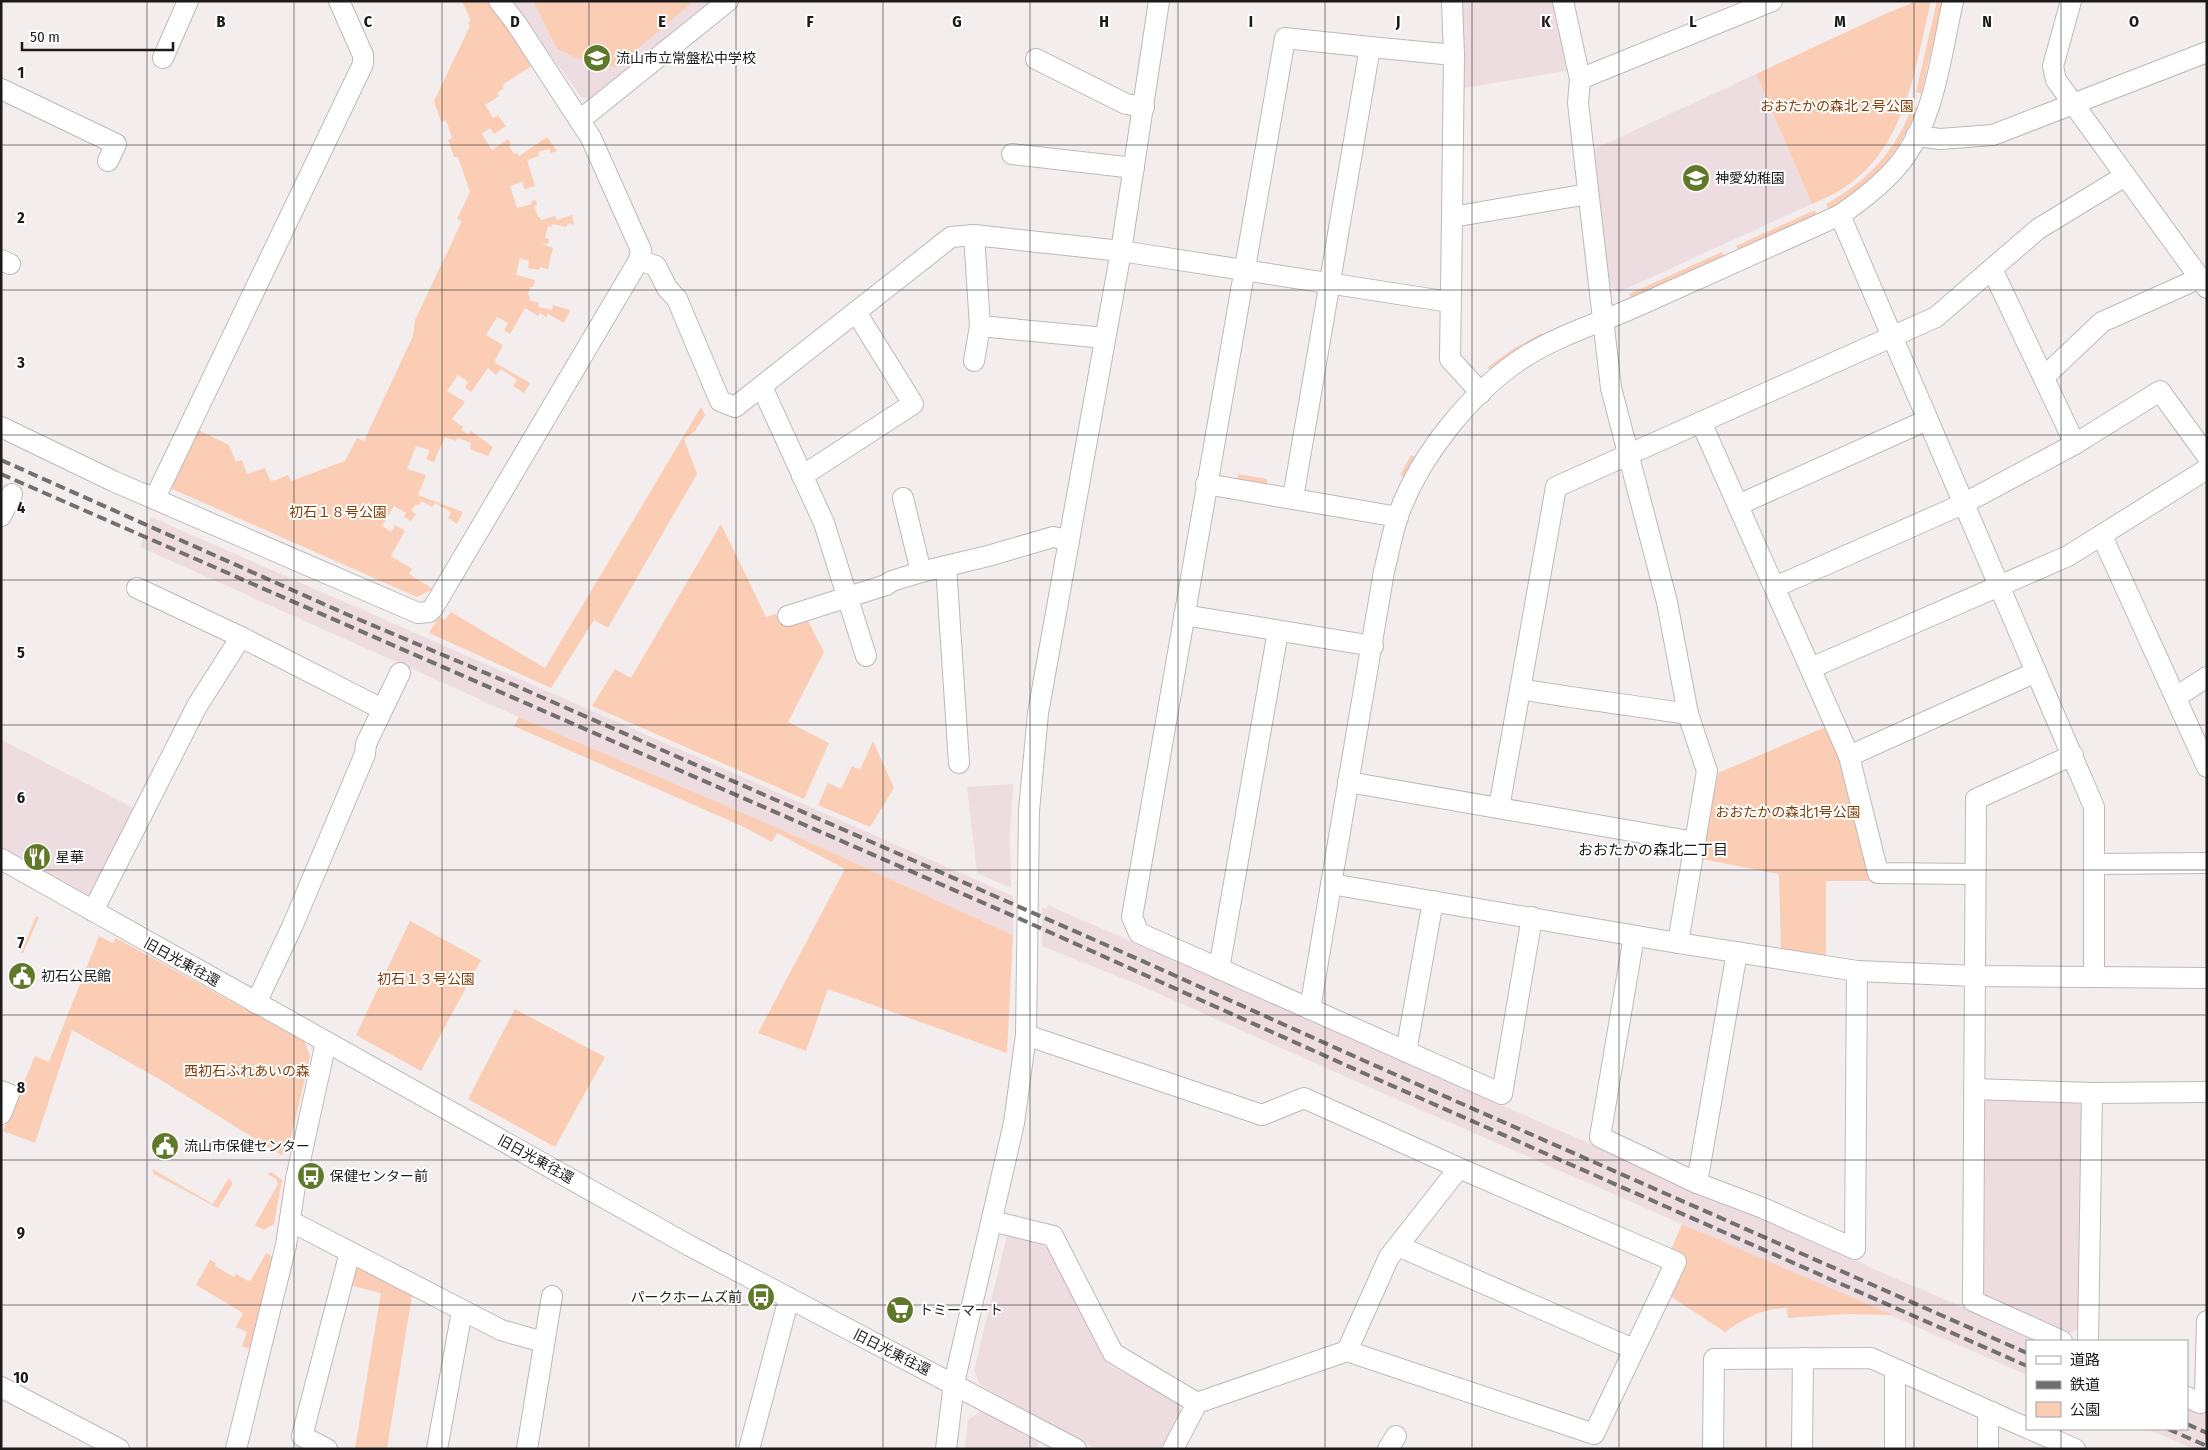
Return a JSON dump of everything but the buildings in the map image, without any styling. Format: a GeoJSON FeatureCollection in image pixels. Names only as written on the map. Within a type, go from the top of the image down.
{"type":"FeatureCollection","features":[{"type":"Feature","properties":{"kind":"street"},"geometry":{"type":"LineString","coordinates":[[163,58],[188,1]]}},
{"type":"Feature","properties":{"kind":"street"},"geometry":{"type":"LineString","coordinates":[[155,498],[364,64],[363,55],[339,1]]}},
{"type":"Feature","properties":{"kind":"street"},"geometry":{"type":"LineString","coordinates":[[1,427],[113,480],[418,613],[429,612],[639,260],[642,250],[591,138],[499,1]]}},
{"type":"Feature","properties":{"kind":"street"},"geometry":{"type":"LineString","coordinates":[[580,120],[728,1]]}},
{"type":"Feature","properties":{"kind":"street"},"geometry":{"type":"LineString","coordinates":[[946,1449],[954,1383],[1014,1122],[1026,1035],[1029,811],[1033,752],[1121,251],[1159,1]]}},
{"type":"Feature","properties":{"kind":"street"},"geometry":{"type":"LineString","coordinates":[[1452,1],[1454,55],[1450,359],[1481,393]]}},
{"type":"Feature","properties":{"kind":"street"},"geometry":{"type":"LineString","coordinates":[[1563,1],[1580,79],[1578,103],[1612,388],[1667,602],[1688,714],[1707,771],[1678,943]]}},
{"type":"Feature","properties":{"kind":"street"},"geometry":{"type":"LineString","coordinates":[[1580,79],[1772,1]]}},
{"type":"Feature","properties":{"kind":"street"},"geometry":{"type":"LineString","coordinates":[[1310,1009],[1373,646],[1384,571],[1398,517],[1422,466],[1442,438],[1481,393],[1526,356],[1552,342],[1604,322],[1840,215],[1886,179],[1901,162],[1916,136],[1926,112],[1953,1]]}},
{"type":"Feature","properties":{"kind":"street"},"geometry":{"type":"LineString","coordinates":[[2044,377],[2102,322],[2203,283],[2056,80],[2053,66],[2071,1]]}},
{"type":"Feature","properties":{"kind":"street"},"geometry":{"type":"LineString","coordinates":[[1454,55],[1285,38],[1132,917],[1138,933],[1502,1094],[1532,917]]}},
{"type":"Feature","properties":{"kind":"street"},"geometry":{"type":"LineString","coordinates":[[1292,498],[1370,47]]}},
{"type":"Feature","properties":{"kind":"street"},"geometry":{"type":"LineString","coordinates":[[1916,136],[1940,139],[1993,135],[2207,52]]}},
{"type":"Feature","properties":{"kind":"street"},"geometry":{"type":"LineString","coordinates":[[1036,60],[1126,104],[1144,107]]}},
{"type":"Feature","properties":{"kind":"street"},"geometry":{"type":"LineString","coordinates":[[1,89],[116,144],[108,162]]}},
{"type":"Feature","properties":{"kind":"street"},"geometry":{"type":"LineString","coordinates":[[1012,154],[1134,168]]}},
{"type":"Feature","properties":{"kind":"street"},"geometry":{"type":"LineString","coordinates":[[1499,808],[1556,487],[1936,317],[2038,229],[2125,176]]}},
{"type":"Feature","properties":{"kind":"street"},"geometry":{"type":"LineString","coordinates":[[1452,218],[1588,194]]}},
{"type":"Feature","properties":{"kind":"street"},"geometry":{"type":"LineString","coordinates":[[1840,215],[2094,807],[2094,977]]}},
{"type":"Feature","properties":{"kind":"street"},"geometry":{"type":"LineString","coordinates":[[639,260],[656,266],[667,288],[677,299],[720,401],[735,407],[951,237],[974,236],[1121,251],[1450,302]]}},
{"type":"Feature","properties":{"kind":"street"},"geometry":{"type":"LineString","coordinates":[[974,236],[980,326],[974,361]]}},
{"type":"Feature","properties":{"kind":"street"},"geometry":{"type":"LineString","coordinates":[[1992,269],[2074,444]]}},
{"type":"Feature","properties":{"kind":"street"},"geometry":{"type":"LineString","coordinates":[[802,476],[912,404],[856,312]]}},
{"type":"Feature","properties":{"kind":"street"},"geometry":{"type":"LineString","coordinates":[[980,326],[1105,338]]}},
{"type":"Feature","properties":{"kind":"street"},"geometry":{"type":"LineString","coordinates":[[762,387],[824,523],[866,656]]}},
{"type":"Feature","properties":{"kind":"street"},"geometry":{"type":"LineString","coordinates":[[1775,587],[1964,504],[2074,444],[2160,391],[2207,456]]}},
{"type":"Feature","properties":{"kind":"street"},"geometry":{"type":"LineString","coordinates":[[1738,505],[1927,420]]}},
{"type":"Feature","properties":{"kind":"street"},"geometry":{"type":"LineString","coordinates":[[1701,422],[1849,756],[1878,873],[1975,874]]}},
{"type":"Feature","properties":{"kind":"street"},"geometry":{"type":"LineString","coordinates":[[1811,668],[1999,584],[2068,556],[2207,469]]}},
{"type":"Feature","properties":{"kind":"street"},"geometry":{"type":"LineString","coordinates":[[1206,484],[1398,517]]}},
{"type":"Feature","properties":{"kind":"street"},"geometry":{"type":"LineString","coordinates":[[1,516],[12,494]]}},
{"type":"Feature","properties":{"kind":"street"},"geometry":{"type":"LineString","coordinates":[[903,498],[921,572]]}},
{"type":"Feature","properties":{"kind":"street"},"geometry":{"type":"LineString","coordinates":[[2102,536],[2207,767]]}},
{"type":"Feature","properties":{"kind":"street"},"geometry":{"type":"LineString","coordinates":[[788,616],[848,598],[921,572],[988,556],[1053,537],[1069,540]]}},
{"type":"Feature","properties":{"kind":"street"},"geometry":{"type":"LineString","coordinates":[[946,566],[960,763]]}},
{"type":"Feature","properties":{"kind":"street"},"geometry":{"type":"LineString","coordinates":[[137,588],[241,636],[382,709]]}},
{"type":"Feature","properties":{"kind":"street"},"geometry":{"type":"LineString","coordinates":[[1184,615],[1373,646]]}},
{"type":"Feature","properties":{"kind":"street"},"geometry":{"type":"LineString","coordinates":[[1219,968],[1278,631]]}},
{"type":"Feature","properties":{"kind":"street"},"geometry":{"type":"LineString","coordinates":[[93,911],[197,706],[241,636]]}},
{"type":"Feature","properties":{"kind":"street"},"geometry":{"type":"LineString","coordinates":[[1849,756],[2036,672]]}},
{"type":"Feature","properties":{"kind":"street"},"geometry":{"type":"LineString","coordinates":[[256,1003],[292,927],[382,709],[400,674]]}},
{"type":"Feature","properties":{"kind":"street"},"geometry":{"type":"LineString","coordinates":[[2176,697],[2207,677]]}},
{"type":"Feature","properties":{"kind":"street"},"geometry":{"type":"LineString","coordinates":[[1520,689],[1587,701],[1619,702],[1688,714]]}},
{"type":"Feature","properties":{"kind":"street"},"geometry":{"type":"LineString","coordinates":[[2060,1340],[1974,1301],[1976,799],[2073,756]]}},
{"type":"Feature","properties":{"kind":"street"},"geometry":{"type":"LineString","coordinates":[[1348,782],[1695,842]]}},
{"type":"Feature","properties":{"kind":"street","name":"旧日光東往還"},"geometry":{"type":"LineString","coordinates":[[1,859],[690,1246],[954,1383],[1076,1449]]}},
{"type":"Feature","properties":{"kind":"street"},"geometry":{"type":"LineString","coordinates":[[2094,864],[2207,863]]}},
{"type":"Feature","properties":{"kind":"street"},"geometry":{"type":"LineString","coordinates":[[1331,884],[1634,936],[1857,971],[1974,976],[2207,978]]}},
{"type":"Feature","properties":{"kind":"street"},"geometry":{"type":"LineString","coordinates":[[1406,1052],[1433,901]]}},
{"type":"Feature","properties":{"kind":"street"},"geometry":{"type":"LineString","coordinates":[[1634,936],[1600,1137],[1697,1183],[1763,1208],[1855,1250],[1857,971]]}},
{"type":"Feature","properties":{"kind":"street"},"geometry":{"type":"LineString","coordinates":[[1697,1183],[1737,952]]}},
{"type":"Feature","properties":{"kind":"street"},"geometry":{"type":"LineString","coordinates":[[1026,1035],[1262,1115],[1304,1098],[1459,1168],[1676,1262],[1594,1434],[1347,1351],[1197,1403],[1173,1449]]}},
{"type":"Feature","properties":{"kind":"street"},"geometry":{"type":"LineString","coordinates":[[236,1449],[286,1245],[296,1179],[326,1042]]}},
{"type":"Feature","properties":{"kind":"street"},"geometry":{"type":"LineString","coordinates":[[1974,1089],[2092,1093],[2207,1092]]}},
{"type":"Feature","properties":{"kind":"street"},"geometry":{"type":"LineString","coordinates":[[1,1091],[9,1094],[1,1114]]}},
{"type":"Feature","properties":{"kind":"street"},"geometry":{"type":"LineString","coordinates":[[2088,1340],[2092,1093]]}},
{"type":"Feature","properties":{"kind":"street"},"geometry":{"type":"LineString","coordinates":[[1347,1351],[1389,1257],[1459,1168]]}},
{"type":"Feature","properties":{"kind":"street"},"geometry":{"type":"LineString","coordinates":[[290,1221],[501,1330],[543,1342]]}},
{"type":"Feature","properties":{"kind":"street"},"geometry":{"type":"LineString","coordinates":[[992,1221],[1054,1236],[1112,1353],[1197,1403]]}},
{"type":"Feature","properties":{"kind":"street"},"geometry":{"type":"LineString","coordinates":[[1398,1246],[1633,1349]]}},
{"type":"Feature","properties":{"kind":"street"},"geometry":{"type":"LineString","coordinates":[[327,1449],[302,1436],[350,1252]]}},
{"type":"Feature","properties":{"kind":"street"},"geometry":{"type":"LineString","coordinates":[[526,1449],[552,1296]]}},
{"type":"Feature","properties":{"kind":"street"},"geometry":{"type":"LineString","coordinates":[[749,1449],[789,1298]]}},
{"type":"Feature","properties":{"kind":"street"},"geometry":{"type":"LineString","coordinates":[[437,1449],[462,1311]]}},
{"type":"Feature","properties":{"kind":"street"},"geometry":{"type":"LineString","coordinates":[[2188,1397],[2200,1403],[2206,1394],[2207,1321]]}},
{"type":"Feature","properties":{"kind":"street"},"geometry":{"type":"LineString","coordinates":[[1802,1358],[1802,1449]]}},
{"type":"Feature","properties":{"kind":"street"},"geometry":{"type":"LineString","coordinates":[[1713,1449],[1714,1359],[1871,1358],[2026,1427]]}},
{"type":"Feature","properties":{"kind":"street"},"geometry":{"type":"LineString","coordinates":[[1895,1370],[1895,1449]]}},
{"type":"Feature","properties":{"kind":"street"},"geometry":{"type":"LineString","coordinates":[[1,1387],[119,1449]]}},
{"type":"Feature","properties":{"kind":"street"},"geometry":{"type":"LineString","coordinates":[[1988,1449],[1988,1418],[1992,1412]]}},
{"type":"Feature","properties":{"kind":"street"},"geometry":{"type":"LineString","coordinates":[[2032,1430],[2075,1449]]}},
{"type":"Feature","properties":{"kind":"shaded area","name":"流山市立常盤松中学校"},"geometry":{"type":"Polygon","coordinates":[[[511,1],[711,1],[590,99],[582,98],[511,1]]]}},
{"type":"Feature","properties":{"kind":"shaded area"},"geometry":{"type":"Polygon","coordinates":[[[1460,1],[1557,1],[1572,70],[1464,88],[1460,1]]]}},
{"type":"Feature","properties":{"kind":"shaded area","name":"神愛幼稚園"},"geometry":{"type":"Polygon","coordinates":[[[1756,74],[1812,204],[1619,292],[1607,285],[1590,151],[1756,74]]]}},
{"type":"Feature","properties":{"kind":"shaded area"},"geometry":{"type":"Polygon","coordinates":[[[151,517],[1013,896],[1013,935],[778,828],[519,717],[140,547],[151,517]]]}},
{"type":"Feature","properties":{"kind":"shaded area"},"geometry":{"type":"Polygon","coordinates":[[[2,740],[137,810],[90,896],[1,847],[2,740]]]}},
{"type":"Feature","properties":{"kind":"shaded area"},"geometry":{"type":"Polygon","coordinates":[[[1013,784],[1010,835],[1011,888],[977,873],[967,787],[1013,784]]]}},
{"type":"Feature","properties":{"kind":"shaded area"},"geometry":{"type":"Polygon","coordinates":[[[1048,905],[1708,1196],[1819,1241],[1871,1268],[2041,1340],[2026,1340],[2026,1375],[1139,985],[1042,946],[1042,907],[1046,909],[1048,905]]]}},
{"type":"Feature","properties":{"kind":"shaded area"},"geometry":{"type":"Polygon","coordinates":[[[1989,1099],[2076,1100],[2083,1108],[2082,1326],[2068,1334],[1989,1299],[1983,1291],[1982,1105],[1989,1099]]]}},
{"type":"Feature","properties":{"kind":"shaded area"},"geometry":{"type":"Polygon","coordinates":[[[1007,1235],[1042,1244],[1049,1250],[1107,1364],[1178,1402],[1181,1411],[1161,1449],[1096,1449],[980,1385],[974,1371],[1007,1235]]]}},
{"type":"Feature","properties":{"kind":"shaded area"},"geometry":{"type":"Polygon","coordinates":[[[2188,1405],[2207,1413],[2207,1449],[2194,1449],[2149,1430],[2188,1430],[2188,1405]]]}},
{"type":"Feature","properties":{"kind":"shaded area"},"geometry":{"type":"Polygon","coordinates":[[[982,1410],[1039,1442],[1036,1449],[965,1449],[968,1420],[982,1410]]]}},
{"type":"Feature","properties":{"kind":"green space","name":"初石１８号公園"},"geometry":{"type":"Polygon","coordinates":[[[462,1],[486,1],[533,65],[502,85],[504,88],[497,93],[499,96],[485,105],[493,118],[498,115],[506,126],[494,134],[490,128],[482,134],[492,150],[508,139],[511,144],[509,146],[514,154],[517,153],[519,156],[547,137],[557,151],[551,153],[549,149],[538,152],[539,156],[527,160],[535,186],[525,189],[522,182],[510,186],[517,208],[532,204],[531,201],[536,200],[537,205],[534,206],[541,220],[555,216],[557,220],[572,215],[574,225],[568,223],[566,227],[553,224],[551,227],[548,226],[545,238],[549,239],[548,244],[542,244],[553,248],[548,269],[540,267],[539,270],[528,268],[529,261],[520,258],[516,275],[535,280],[533,287],[530,287],[528,295],[530,296],[529,300],[539,303],[538,307],[552,310],[553,305],[570,310],[564,323],[548,314],[546,317],[540,313],[538,316],[525,308],[510,334],[504,330],[508,323],[497,317],[486,335],[503,345],[494,362],[530,383],[524,393],[513,386],[517,380],[501,369],[496,375],[488,368],[471,392],[465,388],[468,382],[458,375],[447,391],[465,402],[452,419],[463,427],[461,430],[468,434],[471,431],[493,447],[488,456],[470,449],[471,443],[458,438],[456,441],[445,437],[434,462],[426,459],[430,450],[416,446],[407,469],[426,475],[418,495],[463,512],[457,524],[448,518],[451,512],[435,503],[432,507],[421,501],[411,511],[416,514],[411,521],[404,517],[406,513],[394,506],[382,526],[391,532],[395,525],[405,531],[391,556],[412,569],[409,574],[433,589],[417,597],[170,488],[196,429],[229,445],[236,462],[242,460],[247,474],[265,468],[271,482],[288,475],[291,481],[345,461],[357,438],[364,441],[413,336],[415,320],[462,221],[457,219],[470,192],[458,157],[454,157],[448,140],[452,138],[446,120],[441,122],[434,101],[470,26],[468,22],[471,21],[462,1]]]}},
{"type":"Feature","properties":{"kind":"green space","name":"流山市立常盤松中学校"},"geometry":{"type":"Polygon","coordinates":[[[533,1],[694,1],[616,67],[584,61],[557,49],[533,1]]]}},
{"type":"Feature","properties":{"kind":"green space","name":"おおたかの森北２号公園"},"geometry":{"type":"Polygon","coordinates":[[[1917,1],[1931,1],[1909,92],[1885,146],[1867,169],[1843,189],[1812,204],[1756,74],[1917,1]]]}},
{"type":"Feature","properties":{"kind":"green space"},"geometry":{"type":"Polygon","coordinates":[[[1937,1],[1943,1],[1921,94],[1916,92],[1937,1]]]}},
{"type":"Feature","properties":{"kind":"green space"},"geometry":{"type":"Polygon","coordinates":[[[1912,106],[1917,108],[1910,125],[1893,154],[1871,179],[1829,210],[1826,204],[1867,175],[1889,151],[1898,137],[1912,106]]]}},
{"type":"Feature","properties":{"kind":"green space"},"geometry":{"type":"Polygon","coordinates":[[[1815,210],[1817,215],[1738,250],[1736,246],[1815,210]]]}},
{"type":"Feature","properties":{"kind":"green space"},"geometry":{"type":"Polygon","coordinates":[[[1722,252],[1725,257],[1631,299],[1629,294],[1722,252]]]}},
{"type":"Feature","properties":{"kind":"green space"},"geometry":{"type":"Polygon","coordinates":[[[1542,333],[1544,338],[1491,371],[1488,367],[1513,349],[1542,333]]]}},
{"type":"Feature","properties":{"kind":"green space"},"geometry":{"type":"Polygon","coordinates":[[[701,407],[705,415],[695,431],[684,439],[697,474],[608,628],[594,620],[551,688],[429,633],[439,616],[445,620],[451,612],[545,668],[701,407]]]}},
{"type":"Feature","properties":{"kind":"green space"},"geometry":{"type":"Polygon","coordinates":[[[1411,455],[1416,457],[1405,477],[1400,475],[1411,455]]]}},
{"type":"Feature","properties":{"kind":"green space"},"geometry":{"type":"Polygon","coordinates":[[[1238,474],[1267,479],[1267,485],[1237,480],[1238,474]]]}},
{"type":"Feature","properties":{"kind":"green space"},"geometry":{"type":"Polygon","coordinates":[[[721,524],[766,617],[775,614],[786,623],[806,617],[824,652],[788,722],[829,743],[804,799],[592,706],[615,669],[631,678],[721,524]]]}},
{"type":"Feature","properties":{"kind":"green space"},"geometry":{"type":"Polygon","coordinates":[[[519,717],[778,828],[1013,935],[1007,1053],[828,989],[806,1051],[758,1033],[845,869],[777,833],[772,842],[744,827],[514,726],[519,717]]]}},
{"type":"Feature","properties":{"kind":"green space","name":"おおたかの森北1号公園"},"geometry":{"type":"Polygon","coordinates":[[[1828,726],[1841,757],[1870,881],[1826,881],[1826,957],[1781,951],[1779,874],[1702,859],[1718,773],[1828,726]]]}},
{"type":"Feature","properties":{"kind":"green space"},"geometry":{"type":"Polygon","coordinates":[[[873,741],[894,788],[870,827],[818,805],[828,783],[841,789],[852,766],[860,770],[873,741]]]}},
{"type":"Feature","properties":{"kind":"green space"},"geometry":{"type":"Polygon","coordinates":[[[36,916],[39,917],[23,953],[21,953],[36,916]]]}},
{"type":"Feature","properties":{"kind":"green space","name":"初石１３号公園"},"geometry":{"type":"Polygon","coordinates":[[[410,921],[481,960],[421,1071],[356,1035],[410,921]]]}},
{"type":"Feature","properties":{"kind":"green space","name":"西初石ふれあいの森"},"geometry":{"type":"Polygon","coordinates":[[[99,936],[113,943],[116,938],[305,1042],[310,1057],[288,1151],[281,1155],[159,1079],[72,1030],[35,1143],[3,1131],[35,1056],[49,1062],[99,936]]]}},
{"type":"Feature","properties":{"kind":"green space"},"geometry":{"type":"Polygon","coordinates":[[[515,1009],[605,1057],[555,1147],[468,1099],[515,1009]]]}},
{"type":"Feature","properties":{"kind":"green space"},"geometry":{"type":"Polygon","coordinates":[[[152,1169],[213,1204],[228,1179],[232,1181],[232,1185],[218,1208],[154,1174],[152,1169]]]}},
{"type":"Feature","properties":{"kind":"green space"},"geometry":{"type":"Polygon","coordinates":[[[271,1172],[282,1180],[274,1224],[264,1230],[255,1225],[278,1184],[276,1179],[267,1174],[271,1172]]]}},
{"type":"Feature","properties":{"kind":"green space"},"geometry":{"type":"Polygon","coordinates":[[[1682,1224],[1893,1315],[1847,1314],[1788,1318],[1787,1308],[1777,1309],[1754,1315],[1725,1332],[1670,1296],[1669,1255],[1682,1224]]]}},
{"type":"Feature","properties":{"kind":"green space"},"geometry":{"type":"Polygon","coordinates":[[[266,1253],[275,1258],[253,1346],[247,1348],[242,1346],[247,1332],[236,1327],[243,1313],[196,1285],[210,1260],[216,1263],[215,1266],[234,1277],[236,1274],[250,1282],[266,1253]]]}},
{"type":"Feature","properties":{"kind":"green space"},"geometry":{"type":"Polygon","coordinates":[[[361,1267],[412,1295],[387,1449],[355,1449],[381,1293],[349,1285],[353,1271],[361,1267]]]}},
{"type":"Feature","properties":{"kind":"railway"},"geometry":{"type":"LineString","coordinates":[[1,460],[346,614],[514,685],[1138,959],[2026,1353]]}},
{"type":"Feature","properties":{"kind":"railway"},"geometry":{"type":"LineString","coordinates":[[1,474],[1027,922],[1361,1072],[2026,1366]]}},
{"type":"Feature","properties":{"kind":"railway"},"geometry":{"type":"LineString","coordinates":[[2188,1424],[2207,1433]]}},
{"type":"Feature","properties":{"kind":"railway"},"geometry":{"type":"LineString","coordinates":[[2170,1430],[2207,1446]]}},
{"type":"Feature","properties":{"kind":"place","name":"流山市立常盤松中学校"},"geometry":{"type":"Point","coordinates":[597,58]}},
{"type":"Feature","properties":{"kind":"place","name":"神愛幼稚園"},"geometry":{"type":"Point","coordinates":[1696,178]}},
{"type":"Feature","properties":{"kind":"place","name":"星華"},"geometry":{"type":"Point","coordinates":[37,857]}},
{"type":"Feature","properties":{"kind":"place","name":"初石公民館"},"geometry":{"type":"Point","coordinates":[22,976]}},
{"type":"Feature","properties":{"kind":"place","name":"流山市保健センター"},"geometry":{"type":"Point","coordinates":[165,1146]}},
{"type":"Feature","properties":{"kind":"place","name":"保健センター前"},"geometry":{"type":"Point","coordinates":[311,1176]}},
{"type":"Feature","properties":{"kind":"place","name":"パークホームズ前"},"geometry":{"type":"Point","coordinates":[761,1297]}},
{"type":"Feature","properties":{"kind":"place","name":"トミーマート"},"geometry":{"type":"Point","coordinates":[900,1310]}},
{"type":"Feature","properties":{"kind":"district","name":"おおたかの森北二丁目"},"geometry":{"type":"Point","coordinates":[1653,850]}}]}
